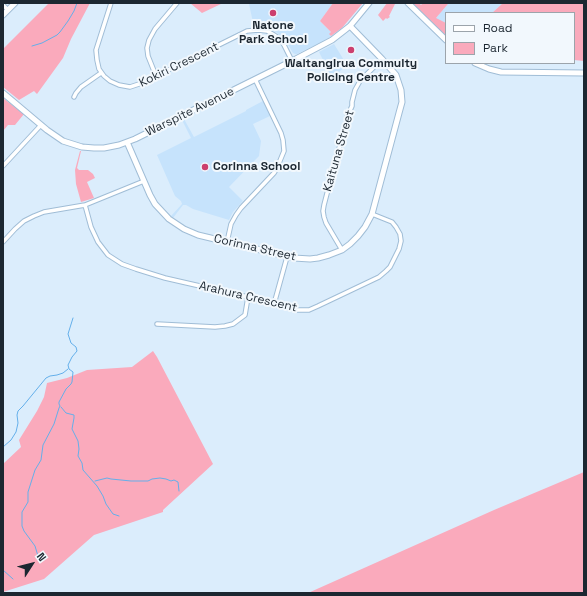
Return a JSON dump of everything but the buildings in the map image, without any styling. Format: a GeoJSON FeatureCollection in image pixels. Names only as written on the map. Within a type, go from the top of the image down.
{"type":"FeatureCollection","features":[{"type":"Feature","properties":{"kind":"main road"},"geometry":{"type":"LineString","coordinates":[[3,15],[15,3]]}},
{"type":"Feature","properties":{"kind":"main road","name":"Warspite Avenue"},"geometry":{"type":"LineString","coordinates":[[3,93],[41,125],[63,140],[82,147],[104,148],[119,145],[332,40],[350,26],[369,3]]}},
{"type":"Feature","properties":{"kind":"main road"},"geometry":{"type":"LineString","coordinates":[[408,3],[445,39]]}},
{"type":"Feature","properties":{"kind":"main road","name":"Corinna Street"},"geometry":{"type":"LineString","coordinates":[[127,142],[155,204],[169,219],[180,227],[190,232],[287,257],[302,259],[318,258],[342,250],[358,236],[372,214],[402,102],[398,80],[392,70],[350,26]]}},
{"type":"Feature","properties":{"kind":"main road"},"geometry":{"type":"LineString","coordinates":[[477,64],[501,72],[584,73]]}},
{"type":"Feature","properties":{"kind":"street"},"geometry":{"type":"LineString","coordinates":[[74,97],[81,87],[101,73],[97,65],[96,50],[111,3]]}},
{"type":"Feature","properties":{"kind":"street"},"geometry":{"type":"LineString","coordinates":[[156,76],[148,56],[147,48],[149,40],[155,29],[177,3]]}},
{"type":"Feature","properties":{"kind":"street"},"geometry":{"type":"LineString","coordinates":[[3,5],[8,10]]}},
{"type":"Feature","properties":{"kind":"street","name":"Kokiri Crescent"},"geometry":{"type":"LineString","coordinates":[[101,73],[114,84],[136,86],[247,31],[258,30],[267,31],[277,37],[284,45],[292,61]]}},
{"type":"Feature","properties":{"kind":"street","name":"Kaituna Street"},"geometry":{"type":"LineString","coordinates":[[342,250],[326,223],[323,211],[324,205],[331,173],[336,166],[336,159],[347,118],[352,106],[355,90],[360,81],[382,59]]}},
{"type":"Feature","properties":{"kind":"street"},"geometry":{"type":"LineString","coordinates":[[227,242],[231,224],[236,215],[274,173],[284,151],[281,133],[255,79]]}},
{"type":"Feature","properties":{"kind":"street"},"geometry":{"type":"LineString","coordinates":[[3,166],[41,125]]}},
{"type":"Feature","properties":{"kind":"street"},"geometry":{"type":"LineString","coordinates":[[3,242],[24,221],[34,216],[44,212],[85,205],[144,181]]}},
{"type":"Feature","properties":{"kind":"street","name":"Arahura Crescent"},"geometry":{"type":"LineString","coordinates":[[85,205],[90,227],[98,242],[108,255],[122,264],[165,278],[297,310],[309,310],[318,306],[379,277],[390,267],[399,249],[401,241],[400,234],[392,222],[372,214]]}},
{"type":"Feature","properties":{"kind":"street"},"geometry":{"type":"LineString","coordinates":[[274,304],[287,257]]}},
{"type":"Feature","properties":{"kind":"street"},"geometry":{"type":"LineString","coordinates":[[157,324],[215,327],[233,324],[245,315],[248,297]]}},
{"type":"Feature","properties":{"kind":"shaded area"},"geometry":{"type":"Polygon","coordinates":[[[333,3],[320,21],[331,32],[330,34],[332,37],[295,54],[286,41],[276,32],[264,27],[254,27],[249,4],[333,3]]]}},
{"type":"Feature","properties":{"kind":"shaded area"},"geometry":{"type":"Polygon","coordinates":[[[503,3],[493,12],[445,12],[445,23],[435,19],[448,4],[503,3]]]}},
{"type":"Feature","properties":{"kind":"shaded area"},"geometry":{"type":"Polygon","coordinates":[[[334,44],[347,65],[332,78],[319,52],[334,44]]]}},
{"type":"Feature","properties":{"kind":"shaded area","name":"Corinna School"},"geometry":{"type":"Polygon","coordinates":[[[263,101],[270,116],[253,124],[261,141],[259,156],[229,187],[243,201],[233,212],[229,220],[193,209],[186,205],[183,205],[173,218],[171,216],[182,204],[181,201],[175,196],[157,155],[191,138],[182,120],[184,119],[194,137],[263,101]]]}},
{"type":"Feature","properties":{"kind":"green space"},"geometry":{"type":"Polygon","coordinates":[[[49,3],[90,3],[63,58],[37,94],[34,91],[19,100],[3,87],[3,49],[49,3]]]}},
{"type":"Feature","properties":{"kind":"green space"},"geometry":{"type":"Polygon","coordinates":[[[190,3],[223,3],[202,13],[190,3]]]}},
{"type":"Feature","properties":{"kind":"green space"},"geometry":{"type":"Polygon","coordinates":[[[333,3],[363,3],[342,28],[331,36],[329,34],[331,32],[320,21],[333,3]]]}},
{"type":"Feature","properties":{"kind":"green space"},"geometry":{"type":"Polygon","coordinates":[[[387,3],[395,4],[389,16],[390,17],[383,21],[378,15],[387,3]]]}},
{"type":"Feature","properties":{"kind":"green space"},"geometry":{"type":"Polygon","coordinates":[[[411,3],[419,3],[421,5],[423,3],[448,3],[436,18],[445,22],[445,36],[411,3]]]}},
{"type":"Feature","properties":{"kind":"green space"},"geometry":{"type":"Polygon","coordinates":[[[503,3],[584,3],[584,61],[575,60],[575,12],[493,12],[503,3]]]}},
{"type":"Feature","properties":{"kind":"green space"},"geometry":{"type":"Polygon","coordinates":[[[3,98],[24,114],[15,125],[8,125],[3,131],[3,98]]]}},
{"type":"Feature","properties":{"kind":"green space"},"geometry":{"type":"Polygon","coordinates":[[[80,151],[77,168],[79,170],[88,170],[95,178],[87,182],[94,198],[81,202],[76,184],[75,170],[80,151]]]}},
{"type":"Feature","properties":{"kind":"green space"},"geometry":{"type":"Polygon","coordinates":[[[153,351],[213,464],[163,510],[163,512],[94,535],[44,579],[3,592],[3,464],[21,447],[19,440],[44,397],[47,383],[67,378],[87,370],[132,367],[153,351]]]}},
{"type":"Feature","properties":{"kind":"green space"},"geometry":{"type":"Polygon","coordinates":[[[584,472],[584,593],[308,593],[494,510],[584,472]]]}},
{"type":"Feature","properties":{"kind":"waterway"},"geometry":{"type":"LineString","coordinates":[[32,46],[42,43],[57,35],[68,21],[77,3]]}},
{"type":"Feature","properties":{"kind":"waterway"},"geometry":{"type":"LineString","coordinates":[[38,556],[35,546],[22,526],[22,512],[28,502],[28,492],[35,470],[41,460],[43,445],[54,424],[60,406],[59,402],[66,389],[72,382],[73,372],[69,369],[68,365],[77,351],[76,347],[71,343],[68,334],[73,318]]}},
{"type":"Feature","properties":{"kind":"waterway"},"geometry":{"type":"LineString","coordinates":[[3,447],[11,440],[16,432],[18,411],[46,378],[63,373],[68,369]]}},
{"type":"Feature","properties":{"kind":"waterway"},"geometry":{"type":"LineString","coordinates":[[61,407],[66,413],[74,415],[72,429],[78,441],[78,456],[82,463],[83,470],[97,486],[113,514],[119,516]]}},
{"type":"Feature","properties":{"kind":"waterway"},"geometry":{"type":"LineString","coordinates":[[95,481],[107,478],[131,481],[148,481],[160,478],[178,482],[179,491]]}},
{"type":"Feature","properties":{"kind":"waterway"},"geometry":{"type":"LineString","coordinates":[[3,570],[13,579]]}},
{"type":"Feature","properties":{"kind":"place","name":"Natone Park School"},"geometry":{"type":"Point","coordinates":[273,13]}},
{"type":"Feature","properties":{"kind":"place","name":"Waitangirua Commuity Policing Centre"},"geometry":{"type":"Point","coordinates":[351,50]}},
{"type":"Feature","properties":{"kind":"place","name":"Corinna School"},"geometry":{"type":"Point","coordinates":[205,167]}}]}
